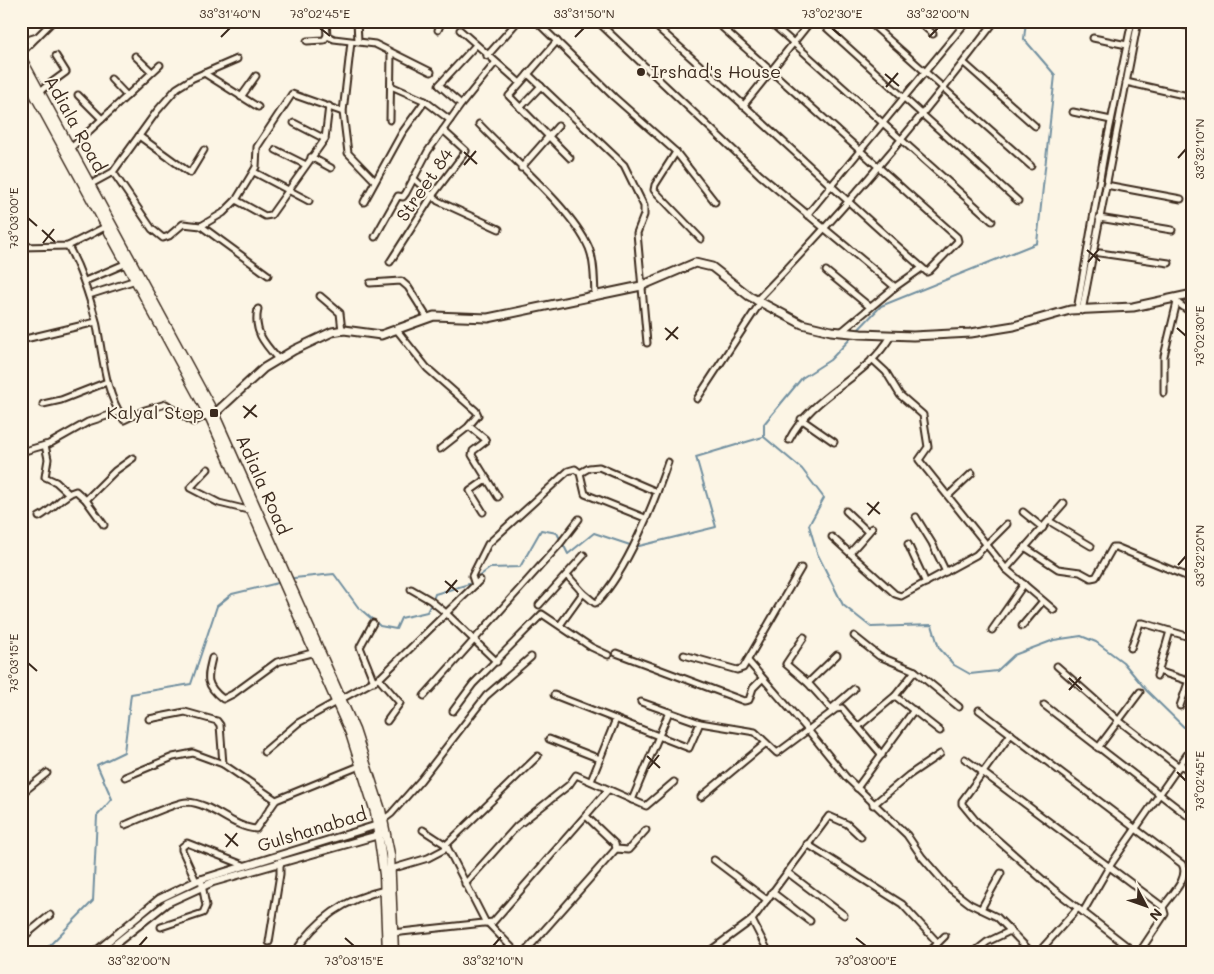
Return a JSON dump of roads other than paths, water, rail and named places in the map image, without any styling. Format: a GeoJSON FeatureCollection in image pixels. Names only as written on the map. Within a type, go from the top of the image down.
{"type":"FeatureCollection","features":[{"type":"Feature","properties":{"kind":"main road","name":"Adiala Road"},"geometry":{"type":"LineString","coordinates":[[21,57],[91,184],[211,416],[339,699],[364,764],[381,823],[391,869],[390,933],[394,953]]}},
{"type":"Feature","properties":{"kind":"main road","name":"Adiala Road"},"geometry":{"type":"LineString","coordinates":[[21,70],[211,416],[252,512],[318,652]]}},
{"type":"Feature","properties":{"kind":"main road"},"geometry":{"type":"LineString","coordinates":[[211,416],[254,376],[278,358],[332,332],[342,331],[381,335],[428,317],[488,318],[595,294],[641,286],[685,266],[701,263],[712,267],[758,302],[802,324],[843,332],[891,336],[971,333],[1014,326],[1080,310],[1133,307],[1175,301],[1193,294]]}},
{"type":"Feature","properties":{"kind":"main road","name":"Adiala Road"},"geometry":{"type":"LineString","coordinates":[[364,764],[375,812],[381,823]]}},
{"type":"Feature","properties":{"kind":"main road"},"geometry":{"type":"LineString","coordinates":[[382,834],[384,890],[390,933],[387,953]]}},
{"type":"Feature","properties":{"kind":"street"},"geometry":{"type":"LineString","coordinates":[[21,53],[52,21]]}},
{"type":"Feature","properties":{"kind":"street"},"geometry":{"type":"LineString","coordinates":[[306,41],[324,40],[327,36],[326,21]]}},
{"type":"Feature","properties":{"kind":"street"},"geometry":{"type":"LineString","coordinates":[[357,21],[358,41]]}},
{"type":"Feature","properties":{"kind":"street"},"geometry":{"type":"LineString","coordinates":[[438,30],[442,21]]}},
{"type":"Feature","properties":{"kind":"street"},"geometry":{"type":"LineString","coordinates":[[487,56],[518,21]]}},
{"type":"Feature","properties":{"kind":"street"},"geometry":{"type":"LineString","coordinates":[[597,21],[716,134],[807,215],[895,287]]}},
{"type":"Feature","properties":{"kind":"street"},"geometry":{"type":"LineString","coordinates":[[650,21],[830,187],[922,268],[929,271],[958,239],[715,21]]}},
{"type":"Feature","properties":{"kind":"street"},"geometry":{"type":"LineString","coordinates":[[769,21],[992,221]]}},
{"type":"Feature","properties":{"kind":"street"},"geometry":{"type":"LineString","coordinates":[[743,106],[792,42],[811,21]]}},
{"type":"Feature","properties":{"kind":"street"},"geometry":{"type":"LineString","coordinates":[[819,21],[1018,202]]}},
{"type":"Feature","properties":{"kind":"street"},"geometry":{"type":"LineString","coordinates":[[826,27],[830,21]]}},
{"type":"Feature","properties":{"kind":"street"},"geometry":{"type":"LineString","coordinates":[[918,21],[933,34]]}},
{"type":"Feature","properties":{"kind":"street"},"geometry":{"type":"LineString","coordinates":[[807,215],[903,96],[967,21]]}},
{"type":"Feature","properties":{"kind":"street"},"geometry":{"type":"LineString","coordinates":[[697,399],[758,302],[848,203],[944,88],[995,21]]}},
{"type":"Feature","properties":{"kind":"street"},"geometry":{"type":"LineString","coordinates":[[1080,310],[1111,120],[1132,21]]}},
{"type":"Feature","properties":{"kind":"street"},"geometry":{"type":"LineString","coordinates":[[1080,310],[1138,21]]}},
{"type":"Feature","properties":{"kind":"street"},"geometry":{"type":"LineString","coordinates":[[1167,21],[1193,26]]}},
{"type":"Feature","properties":{"kind":"street"},"geometry":{"type":"LineString","coordinates":[[539,22],[614,97],[676,152],[715,202]]}},
{"type":"Feature","properties":{"kind":"street"},"geometry":{"type":"LineString","coordinates":[[870,22],[1030,166]]}},
{"type":"Feature","properties":{"kind":"street"},"geometry":{"type":"LineString","coordinates":[[460,30],[487,56],[520,83]]}},
{"type":"Feature","properties":{"kind":"street"},"geometry":{"type":"LineString","coordinates":[[21,42],[39,36]]}},
{"type":"Feature","properties":{"kind":"street"},"geometry":{"type":"LineString","coordinates":[[327,36],[351,42],[358,41],[375,44],[432,72]]}},
{"type":"Feature","properties":{"kind":"street"},"geometry":{"type":"LineString","coordinates":[[1093,38],[1127,45]]}},
{"type":"Feature","properties":{"kind":"street"},"geometry":{"type":"LineString","coordinates":[[558,41],[509,96],[547,137],[570,158]]}},
{"type":"Feature","properties":{"kind":"street"},"geometry":{"type":"LineString","coordinates":[[351,42],[343,112],[348,153],[375,181]]}},
{"type":"Feature","properties":{"kind":"street"},"geometry":{"type":"LineString","coordinates":[[461,104],[438,85],[476,45]]}},
{"type":"Feature","properties":{"kind":"street"},"geometry":{"type":"LineString","coordinates":[[390,120],[391,53]]}},
{"type":"Feature","properties":{"kind":"street"},"geometry":{"type":"LineString","coordinates":[[40,91],[66,72],[56,56]]}},
{"type":"Feature","properties":{"kind":"street"},"geometry":{"type":"LineString","coordinates":[[136,56],[152,72]]}},
{"type":"Feature","properties":{"kind":"street"},"geometry":{"type":"LineString","coordinates":[[91,184],[113,172],[177,88],[204,73],[236,59]]}},
{"type":"Feature","properties":{"kind":"street"},"geometry":{"type":"LineString","coordinates":[[964,62],[1034,126]]}},
{"type":"Feature","properties":{"kind":"street"},"geometry":{"type":"LineString","coordinates":[[375,237],[397,197],[404,195],[461,104],[495,63]]}},
{"type":"Feature","properties":{"kind":"street"},"geometry":{"type":"LineString","coordinates":[[71,148],[160,65]]}},
{"type":"Feature","properties":{"kind":"street"},"geometry":{"type":"LineString","coordinates":[[204,73],[258,107]]}},
{"type":"Feature","properties":{"kind":"street"},"geometry":{"type":"LineString","coordinates":[[528,74],[624,165],[644,206],[644,215],[637,232],[647,343]]}},
{"type":"Feature","properties":{"kind":"street"},"geometry":{"type":"LineString","coordinates":[[241,97],[256,76]]}},
{"type":"Feature","properties":{"kind":"street"},"geometry":{"type":"LineString","coordinates":[[111,79],[127,96]]}},
{"type":"Feature","properties":{"kind":"street"},"geometry":{"type":"LineString","coordinates":[[1126,82],[1188,96]]}},
{"type":"Feature","properties":{"kind":"street"},"geometry":{"type":"LineString","coordinates":[[391,86],[425,101],[450,120]]}},
{"type":"Feature","properties":{"kind":"street"},"geometry":{"type":"LineString","coordinates":[[520,108],[541,86]]}},
{"type":"Feature","properties":{"kind":"street"},"geometry":{"type":"LineString","coordinates":[[78,95],[102,119]]}},
{"type":"Feature","properties":{"kind":"street"},"geometry":{"type":"LineString","coordinates":[[201,226],[223,213],[236,200],[254,172],[256,147],[289,97],[295,95],[301,99],[329,106],[343,112]]}},
{"type":"Feature","properties":{"kind":"street"},"geometry":{"type":"LineString","coordinates":[[364,202],[402,133],[425,101]]}},
{"type":"Feature","properties":{"kind":"street"},"geometry":{"type":"LineString","coordinates":[[236,200],[268,216],[325,139],[329,106]]}},
{"type":"Feature","properties":{"kind":"street"},"geometry":{"type":"LineString","coordinates":[[1073,112],[1111,120]]}},
{"type":"Feature","properties":{"kind":"street"},"geometry":{"type":"LineString","coordinates":[[294,123],[325,139]]}},
{"type":"Feature","properties":{"kind":"street"},"geometry":{"type":"LineString","coordinates":[[479,124],[538,183],[578,230],[590,250],[595,294]]}},
{"type":"Feature","properties":{"kind":"street"},"geometry":{"type":"LineString","coordinates":[[521,168],[558,126]]}},
{"type":"Feature","properties":{"kind":"street","name":"Street 84"},"geometry":{"type":"LineString","coordinates":[[390,262],[432,196],[466,151],[444,130]]}},
{"type":"Feature","properties":{"kind":"street"},"geometry":{"type":"LineString","coordinates":[[139,136],[190,173],[204,150]]}},
{"type":"Feature","properties":{"kind":"street"},"geometry":{"type":"LineString","coordinates":[[276,150],[306,165]]}},
{"type":"Feature","properties":{"kind":"street"},"geometry":{"type":"LineString","coordinates":[[676,152],[654,185],[654,190],[700,239]]}},
{"type":"Feature","properties":{"kind":"street"},"geometry":{"type":"LineString","coordinates":[[311,157],[331,168]]}},
{"type":"Feature","properties":{"kind":"street"},"geometry":{"type":"LineString","coordinates":[[113,172],[152,229],[163,238],[183,224],[201,226],[268,275]]}},
{"type":"Feature","properties":{"kind":"street"},"geometry":{"type":"LineString","coordinates":[[254,172],[309,201]]}},
{"type":"Feature","properties":{"kind":"street"},"geometry":{"type":"LineString","coordinates":[[413,178],[432,196],[499,228]]}},
{"type":"Feature","properties":{"kind":"street"},"geometry":{"type":"LineString","coordinates":[[1106,186],[1181,199]]}},
{"type":"Feature","properties":{"kind":"street"},"geometry":{"type":"LineString","coordinates":[[1099,218],[1172,230]]}},
{"type":"Feature","properties":{"kind":"street"},"geometry":{"type":"LineString","coordinates":[[21,247],[68,246],[107,226]]}},
{"type":"Feature","properties":{"kind":"street"},"geometry":{"type":"LineString","coordinates":[[68,246],[85,281],[96,322],[107,382],[119,412],[127,420],[144,410],[166,404],[193,422],[211,416]]}},
{"type":"Feature","properties":{"kind":"street"},"geometry":{"type":"LineString","coordinates":[[1093,252],[1169,263]]}},
{"type":"Feature","properties":{"kind":"street"},"geometry":{"type":"LineString","coordinates":[[85,281],[127,263]]}},
{"type":"Feature","properties":{"kind":"street"},"geometry":{"type":"LineString","coordinates":[[843,332],[870,307],[922,268]]}},
{"type":"Feature","properties":{"kind":"street"},"geometry":{"type":"LineString","coordinates":[[826,271],[870,307]]}},
{"type":"Feature","properties":{"kind":"street"},"geometry":{"type":"LineString","coordinates":[[89,295],[136,280]]}},
{"type":"Feature","properties":{"kind":"street"},"geometry":{"type":"LineString","coordinates":[[370,283],[401,281],[408,287],[428,317]]}},
{"type":"Feature","properties":{"kind":"street"},"geometry":{"type":"LineString","coordinates":[[320,296],[340,314],[342,331]]}},
{"type":"Feature","properties":{"kind":"street"},"geometry":{"type":"LineString","coordinates":[[1164,393],[1164,356],[1175,301],[1193,314]]}},
{"type":"Feature","properties":{"kind":"street"},"geometry":{"type":"LineString","coordinates":[[258,309],[256,322],[258,332],[278,358]]}},
{"type":"Feature","properties":{"kind":"street"},"geometry":{"type":"LineString","coordinates":[[21,340],[96,322]]}},
{"type":"Feature","properties":{"kind":"street"},"geometry":{"type":"LineString","coordinates":[[396,329],[427,368],[478,415],[470,426],[440,449]]}},
{"type":"Feature","properties":{"kind":"street"},"geometry":{"type":"LineString","coordinates":[[789,440],[801,419],[816,403],[872,359],[891,336]]}},
{"type":"Feature","properties":{"kind":"street"},"geometry":{"type":"LineString","coordinates":[[872,359],[886,372],[900,395],[923,415],[928,447],[918,460],[1006,569],[1054,610]]}},
{"type":"Feature","properties":{"kind":"street"},"geometry":{"type":"LineString","coordinates":[[43,404],[61,400],[107,382]]}},
{"type":"Feature","properties":{"kind":"street"},"geometry":{"type":"LineString","coordinates":[[21,452],[45,445],[88,422],[119,412]]}},
{"type":"Feature","properties":{"kind":"street"},"geometry":{"type":"LineString","coordinates":[[801,419],[834,442]]}},
{"type":"Feature","properties":{"kind":"street"},"geometry":{"type":"LineString","coordinates":[[470,426],[486,441],[472,453],[498,498]]}},
{"type":"Feature","properties":{"kind":"street"},"geometry":{"type":"LineString","coordinates":[[45,445],[48,459],[45,476],[56,482],[68,493]]}},
{"type":"Feature","properties":{"kind":"street"},"geometry":{"type":"LineString","coordinates":[[86,500],[115,471],[133,458]]}},
{"type":"Feature","properties":{"kind":"street"},"geometry":{"type":"LineString","coordinates":[[567,575],[595,603],[600,598],[618,572],[645,518],[668,462]]}},
{"type":"Feature","properties":{"kind":"street"},"geometry":{"type":"LineString","coordinates":[[580,473],[590,468],[599,467],[657,492]]}},
{"type":"Feature","properties":{"kind":"street"},"geometry":{"type":"LineString","coordinates":[[208,469],[190,488],[219,503],[252,512]]}},
{"type":"Feature","properties":{"kind":"street"},"geometry":{"type":"LineString","coordinates":[[475,584],[472,576],[488,544],[568,471],[575,469],[580,473],[585,494],[645,518]]}},
{"type":"Feature","properties":{"kind":"street"},"geometry":{"type":"LineString","coordinates":[[948,496],[972,473]]}},
{"type":"Feature","properties":{"kind":"street"},"geometry":{"type":"LineString","coordinates":[[482,512],[470,491],[487,480]]}},
{"type":"Feature","properties":{"kind":"street"},"geometry":{"type":"LineString","coordinates":[[39,517],[54,508],[68,493],[76,491],[86,500],[104,525]]}},
{"type":"Feature","properties":{"kind":"street"},"geometry":{"type":"LineString","coordinates":[[1006,569],[1064,502]]}},
{"type":"Feature","properties":{"kind":"street"},"geometry":{"type":"LineString","coordinates":[[846,510],[870,530],[850,553]]}},
{"type":"Feature","properties":{"kind":"street"},"geometry":{"type":"LineString","coordinates":[[1023,512],[1043,528]]}},
{"type":"Feature","properties":{"kind":"street"},"geometry":{"type":"LineString","coordinates":[[916,517],[932,543],[946,572]]}},
{"type":"Feature","properties":{"kind":"street"},"geometry":{"type":"LineString","coordinates":[[424,696],[472,639],[559,545],[579,519]]}},
{"type":"Feature","properties":{"kind":"street"},"geometry":{"type":"LineString","coordinates":[[1049,520],[1091,546]]}},
{"type":"Feature","properties":{"kind":"street"},"geometry":{"type":"LineString","coordinates":[[832,537],[895,594],[901,596],[976,555],[1007,524]]}},
{"type":"Feature","properties":{"kind":"street"},"geometry":{"type":"LineString","coordinates":[[908,544],[926,583]]}},
{"type":"Feature","properties":{"kind":"street"},"geometry":{"type":"LineString","coordinates":[[1026,548],[1058,569],[1080,572],[1091,578],[1096,577],[1113,547],[1116,547],[1193,579]]}},
{"type":"Feature","properties":{"kind":"street"},"geometry":{"type":"LineString","coordinates":[[539,605],[584,554]]}},
{"type":"Feature","properties":{"kind":"street"},"geometry":{"type":"LineString","coordinates":[[684,655],[737,670],[742,668],[748,661],[801,568]]}},
{"type":"Feature","properties":{"kind":"street"},"geometry":{"type":"LineString","coordinates":[[264,752],[298,723],[376,680],[480,580]]}},
{"type":"Feature","properties":{"kind":"street"},"geometry":{"type":"LineString","coordinates":[[992,630],[1024,584]]}},
{"type":"Feature","properties":{"kind":"street"},"geometry":{"type":"LineString","coordinates":[[411,589],[430,600],[446,613],[497,662]]}},
{"type":"Feature","properties":{"kind":"street"},"geometry":{"type":"LineString","coordinates":[[560,626],[583,593]]}},
{"type":"Feature","properties":{"kind":"street"},"geometry":{"type":"LineString","coordinates":[[1022,626],[1043,601]]}},
{"type":"Feature","properties":{"kind":"street"},"geometry":{"type":"LineString","coordinates":[[453,711],[474,684],[497,662],[539,615],[542,614],[591,647],[608,655]]}},
{"type":"Feature","properties":{"kind":"street"},"geometry":{"type":"LineString","coordinates":[[373,623],[360,647],[376,680],[400,703],[387,721]]}},
{"type":"Feature","properties":{"kind":"street"},"geometry":{"type":"LineString","coordinates":[[1131,648],[1140,623],[1192,638],[1193,631]]}},
{"type":"Feature","properties":{"kind":"street"},"geometry":{"type":"LineString","coordinates":[[1170,631],[1158,673],[1188,681]]}},
{"type":"Feature","properties":{"kind":"street"},"geometry":{"type":"LineString","coordinates":[[854,636],[879,656],[915,671],[959,708]]}},
{"type":"Feature","properties":{"kind":"street"},"geometry":{"type":"LineString","coordinates":[[804,638],[786,664],[808,683],[832,710]]}},
{"type":"Feature","properties":{"kind":"street"},"geometry":{"type":"LineString","coordinates":[[212,658],[207,678],[213,691],[223,699],[233,694],[277,662],[318,652]]}},
{"type":"Feature","properties":{"kind":"street"},"geometry":{"type":"LineString","coordinates":[[616,653],[744,701],[749,700],[753,688],[762,679]]}},
{"type":"Feature","properties":{"kind":"street"},"geometry":{"type":"LineString","coordinates":[[808,683],[837,655]]}},
{"type":"Feature","properties":{"kind":"street"},"geometry":{"type":"LineString","coordinates":[[381,823],[421,780],[486,696],[530,657]]}},
{"type":"Feature","properties":{"kind":"street"},"geometry":{"type":"LineString","coordinates":[[748,661],[857,788],[907,835],[922,857],[949,888],[981,910],[997,917],[1032,953]]}},
{"type":"Feature","properties":{"kind":"street"},"geometry":{"type":"LineString","coordinates":[[1056,666],[1118,720],[1193,774]]}},
{"type":"Feature","properties":{"kind":"street"},"geometry":{"type":"LineString","coordinates":[[1180,706],[1193,668]]}},
{"type":"Feature","properties":{"kind":"street"},"geometry":{"type":"LineString","coordinates":[[858,726],[895,696],[915,671]]}},
{"type":"Feature","properties":{"kind":"street"},"geometry":{"type":"LineString","coordinates":[[641,702],[700,723],[755,732],[775,752],[780,752],[832,710],[854,689]]}},
{"type":"Feature","properties":{"kind":"street"},"geometry":{"type":"LineString","coordinates":[[1098,748],[1140,692]]}},
{"type":"Feature","properties":{"kind":"street"},"geometry":{"type":"LineString","coordinates":[[554,695],[689,748],[700,723]]}},
{"type":"Feature","properties":{"kind":"street"},"geometry":{"type":"LineString","coordinates":[[895,696],[940,731]]}},
{"type":"Feature","properties":{"kind":"street"},"geometry":{"type":"LineString","coordinates":[[1044,705],[1193,820]]}},
{"type":"Feature","properties":{"kind":"street"},"geometry":{"type":"LineString","coordinates":[[832,710],[842,708],[882,754]]}},
{"type":"Feature","properties":{"kind":"street"},"geometry":{"type":"LineString","coordinates":[[857,788],[914,710]]}},
{"type":"Feature","properties":{"kind":"street"},"geometry":{"type":"LineString","coordinates":[[979,710],[1182,864],[1186,870],[1184,876],[1163,907]]}},
{"type":"Feature","properties":{"kind":"street"},"geometry":{"type":"LineString","coordinates":[[149,719],[186,712],[217,721],[220,725],[223,764]]}},
{"type":"Feature","properties":{"kind":"street"},"geometry":{"type":"LineString","coordinates":[[632,800],[668,712]]}},
{"type":"Feature","properties":{"kind":"street"},"geometry":{"type":"LineString","coordinates":[[591,781],[616,719]]}},
{"type":"Feature","properties":{"kind":"street"},"geometry":{"type":"LineString","coordinates":[[965,759],[983,773],[1163,907],[1165,914],[1137,953],[1080,910],[976,821],[962,804],[962,801],[983,773],[1011,734]]}},
{"type":"Feature","properties":{"kind":"street"},"geometry":{"type":"LineString","coordinates":[[549,739],[600,759]]}},
{"type":"Feature","properties":{"kind":"street"},"geometry":{"type":"LineString","coordinates":[[702,797],[766,742]]}},
{"type":"Feature","properties":{"kind":"street"},"geometry":{"type":"LineString","coordinates":[[1038,953],[1080,910],[1192,747]]}},
{"type":"Feature","properties":{"kind":"street"},"geometry":{"type":"LineString","coordinates":[[125,777],[173,757],[193,753],[223,764],[276,800]]}},
{"type":"Feature","properties":{"kind":"street"},"geometry":{"type":"LineString","coordinates":[[873,805],[940,754]]}},
{"type":"Feature","properties":{"kind":"street"},"geometry":{"type":"LineString","coordinates":[[391,869],[428,858],[446,846],[538,756]]}},
{"type":"Feature","properties":{"kind":"street"},"geometry":{"type":"LineString","coordinates":[[125,825],[185,802],[197,804],[246,828],[256,829],[276,800],[364,764]]}},
{"type":"Feature","properties":{"kind":"street"},"geometry":{"type":"LineString","coordinates":[[21,794],[47,773]]}},
{"type":"Feature","properties":{"kind":"street"},"geometry":{"type":"LineString","coordinates":[[466,884],[517,826],[569,785],[576,775],[646,806],[674,782]]}},
{"type":"Feature","properties":{"kind":"street"},"geometry":{"type":"LineString","coordinates":[[390,933],[493,922],[608,790]]}},
{"type":"Feature","properties":{"kind":"street"},"geometry":{"type":"LineString","coordinates":[[586,816],[615,844],[616,848]]}},
{"type":"Feature","properties":{"kind":"street"},"geometry":{"type":"LineString","coordinates":[[707,953],[752,920],[829,816],[847,824],[861,838]]}},
{"type":"Feature","properties":{"kind":"street","name":"Gulshanabad"},"geometry":{"type":"LineString","coordinates":[[104,953],[167,903],[203,886],[381,823]]}},
{"type":"Feature","properties":{"kind":"street"},"geometry":{"type":"LineString","coordinates":[[423,830],[446,846],[487,923],[517,953]]}},
{"type":"Feature","properties":{"kind":"street"},"geometry":{"type":"LineString","coordinates":[[616,848],[628,850],[646,830]]}},
{"type":"Feature","properties":{"kind":"street","name":"Gulshanabad"},"geometry":{"type":"LineString","coordinates":[[94,953],[159,899],[198,880],[246,866],[382,834]]}},
{"type":"Feature","properties":{"kind":"street"},"geometry":{"type":"LineString","coordinates":[[161,927],[203,912],[206,906],[203,886],[182,850],[182,847],[187,843],[246,866]]}},
{"type":"Feature","properties":{"kind":"street"},"geometry":{"type":"LineString","coordinates":[[807,844],[902,904],[938,943]]}},
{"type":"Feature","properties":{"kind":"street"},"geometry":{"type":"LineString","coordinates":[[524,953],[616,848]]}},
{"type":"Feature","properties":{"kind":"street"},"geometry":{"type":"LineString","coordinates":[[269,942],[279,859]]}},
{"type":"Feature","properties":{"kind":"street"},"geometry":{"type":"LineString","coordinates":[[714,860],[767,900]]}},
{"type":"Feature","properties":{"kind":"street"},"geometry":{"type":"LineString","coordinates":[[787,872],[844,915]]}},
{"type":"Feature","properties":{"kind":"street"},"geometry":{"type":"LineString","coordinates":[[981,910],[1001,873]]}},
{"type":"Feature","properties":{"kind":"street"},"geometry":{"type":"LineString","coordinates":[[294,953],[308,931],[327,915],[362,895],[384,890]]}},
{"type":"Feature","properties":{"kind":"street"},"geometry":{"type":"LineString","coordinates":[[772,892],[810,921]]}},
{"type":"Feature","properties":{"kind":"street"},"geometry":{"type":"LineString","coordinates":[[21,939],[50,914]]}},
{"type":"Feature","properties":{"kind":"street"},"geometry":{"type":"LineString","coordinates":[[752,920],[770,953]]}},
{"type":"Feature","properties":{"kind":"street"},"geometry":{"type":"LineString","coordinates":[[973,953],[987,942],[1010,931]]}},
{"type":"Feature","properties":{"kind":"street"},"geometry":{"type":"LineString","coordinates":[[928,953],[945,936]]}},
{"type":"Feature","properties":{"kind":"street"},"geometry":{"type":"LineString","coordinates":[[1187,953],[1193,936]]}},
{"type":"Feature","properties":{"kind":"waterway"},"geometry":{"type":"LineString","coordinates":[[856,332],[881,306],[1037,243],[1055,75],[1024,39],[1026,21]]}},
{"type":"Feature","properties":{"kind":"waterway"},"geometry":{"type":"LineString","coordinates":[[853,336],[830,360],[802,378],[764,424],[764,437],[802,469],[824,498],[809,525],[817,553],[843,605],[871,627],[932,625],[939,648],[954,665],[970,674],[997,671],[1014,655],[1054,640],[1081,636],[1096,642],[1123,662],[1147,691],[1193,736]]}},
{"type":"Feature","properties":{"kind":"waterway"},"geometry":{"type":"LineString","coordinates":[[635,547],[716,527],[696,457],[763,437]]}},
{"type":"Feature","properties":{"kind":"waterway"},"geometry":{"type":"LineString","coordinates":[[478,577],[490,568],[520,567],[541,530],[557,533],[560,539]]}},
{"type":"Feature","properties":{"kind":"waterway"},"geometry":{"type":"LineString","coordinates":[[563,544],[568,554],[594,533],[630,545]]}},
{"type":"Feature","properties":{"kind":"waterway"},"geometry":{"type":"LineString","coordinates":[[294,578],[334,574],[358,607],[380,626],[396,629],[401,618],[427,612],[430,606]]}},
{"type":"Feature","properties":{"kind":"waterway"},"geometry":{"type":"LineString","coordinates":[[50,953],[48,947],[93,901],[97,816],[112,799],[97,765],[124,752],[131,694],[191,684],[217,606],[232,594],[278,583]]}},
{"type":"Feature","properties":{"kind":"waterway"},"geometry":{"type":"LineString","coordinates":[[434,597],[435,594],[469,584]]}},
{"type":"Feature","properties":{"kind":"place","name":"Irshad's House"},"geometry":{"type":"Point","coordinates":[641,72]}},
{"type":"Feature","properties":{"kind":"place","name":"Kalyal Stop"},"geometry":{"type":"Point","coordinates":[214,413]}}]}
